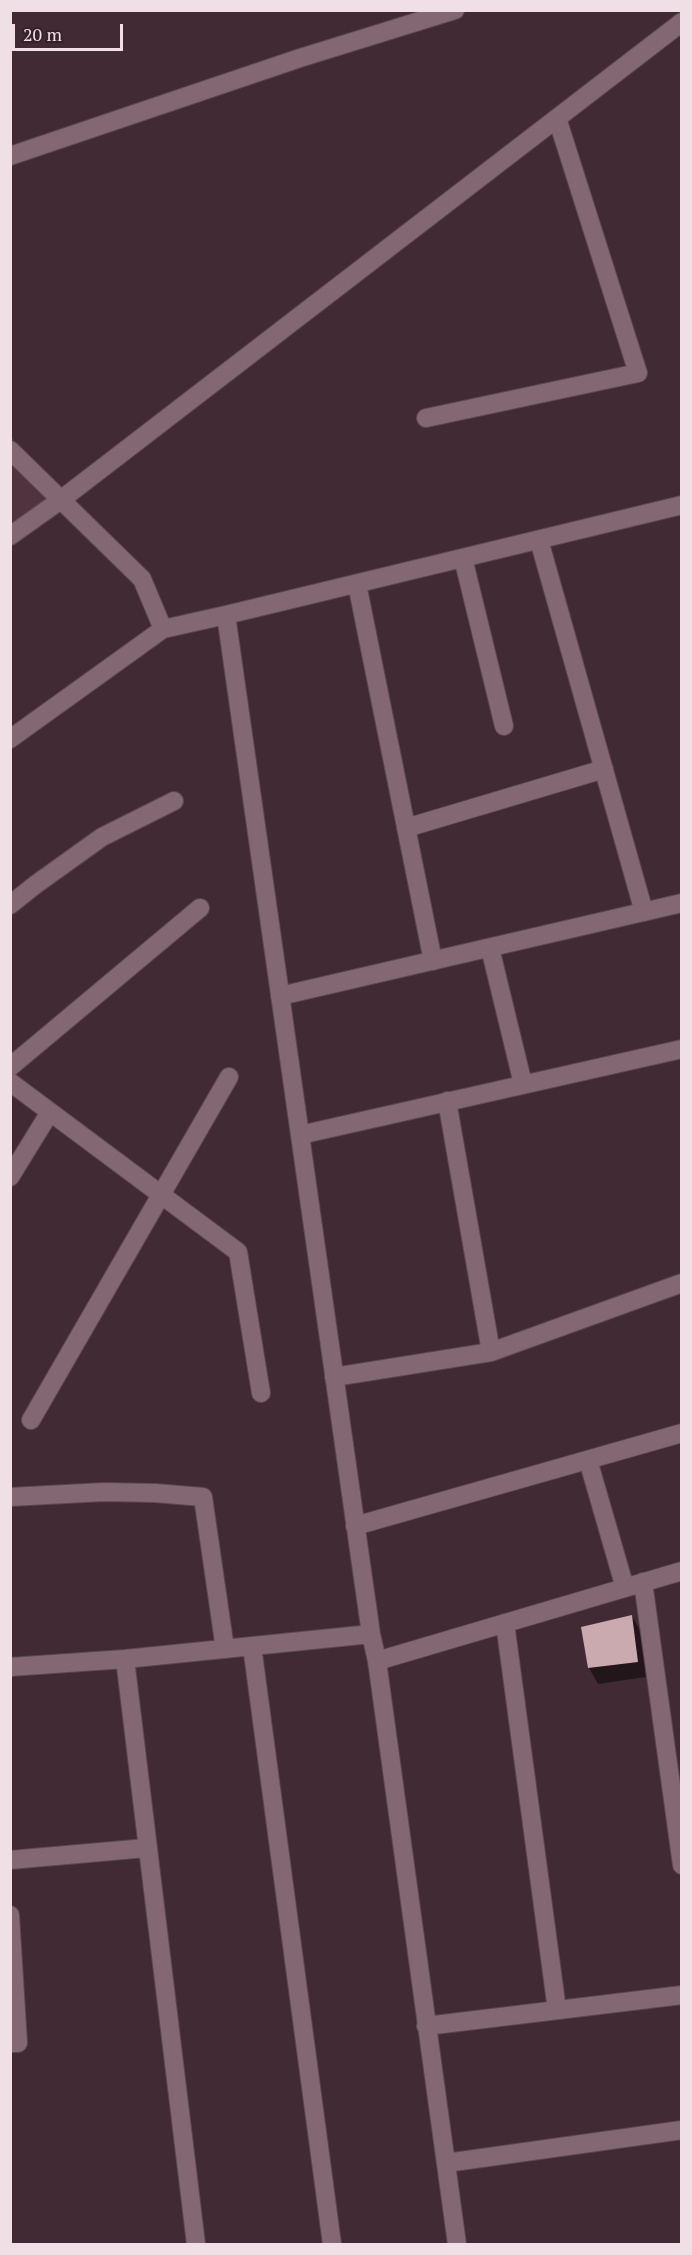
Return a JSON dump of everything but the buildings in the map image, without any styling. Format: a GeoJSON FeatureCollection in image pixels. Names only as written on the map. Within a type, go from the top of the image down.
{"type":"FeatureCollection","features":[{"type":"Feature","properties":{"kind":"street"},"geometry":{"type":"LineString","coordinates":[[10,156],[300,58],[455,10]]}},
{"type":"Feature","properties":{"kind":"street"},"geometry":{"type":"LineString","coordinates":[[10,536],[62,499],[681,22]]}},
{"type":"Feature","properties":{"kind":"street"},"geometry":{"type":"LineString","coordinates":[[426,418],[638,373],[557,118]]}},
{"type":"Feature","properties":{"kind":"street"},"geometry":{"type":"LineString","coordinates":[[10,450],[142,579],[163,629]]}},
{"type":"Feature","properties":{"kind":"street"},"geometry":{"type":"LineString","coordinates":[[10,739],[163,629],[681,505]]}},
{"type":"Feature","properties":{"kind":"street"},"geometry":{"type":"LineString","coordinates":[[539,540],[644,912]]}},
{"type":"Feature","properties":{"kind":"street"},"geometry":{"type":"LineString","coordinates":[[463,558],[504,726]]}},
{"type":"Feature","properties":{"kind":"street"},"geometry":{"type":"LineString","coordinates":[[357,584],[433,961]]}},
{"type":"Feature","properties":{"kind":"street"},"geometry":{"type":"LineString","coordinates":[[226,615],[371,1634],[377,1661],[457,2244]]}},
{"type":"Feature","properties":{"kind":"street"},"geometry":{"type":"LineString","coordinates":[[406,828],[604,769]]}},
{"type":"Feature","properties":{"kind":"street"},"geometry":{"type":"LineString","coordinates":[[10,905],[102,837],[174,801]]}},
{"type":"Feature","properties":{"kind":"street"},"geometry":{"type":"LineString","coordinates":[[280,996],[681,903]]}},
{"type":"Feature","properties":{"kind":"street"},"geometry":{"type":"LineString","coordinates":[[10,1067],[200,908]]}},
{"type":"Feature","properties":{"kind":"street"},"geometry":{"type":"LineString","coordinates":[[489,948],[524,1084]]}},
{"type":"Feature","properties":{"kind":"street"},"geometry":{"type":"LineString","coordinates":[[300,1135],[681,1049]]}},
{"type":"Feature","properties":{"kind":"street"},"geometry":{"type":"LineString","coordinates":[[31,1420],[229,1077]]}},
{"type":"Feature","properties":{"kind":"street"},"geometry":{"type":"LineString","coordinates":[[10,1082],[238,1252],[261,1393]]}},
{"type":"Feature","properties":{"kind":"street"},"geometry":{"type":"LineString","coordinates":[[447,1101],[491,1352]]}},
{"type":"Feature","properties":{"kind":"street"},"geometry":{"type":"LineString","coordinates":[[10,1177],[51,1112]]}},
{"type":"Feature","properties":{"kind":"street"},"geometry":{"type":"LineString","coordinates":[[334,1377],[491,1352],[681,1283]]}},
{"type":"Feature","properties":{"kind":"street"},"geometry":{"type":"LineString","coordinates":[[356,1526],[681,1433]]}},
{"type":"Feature","properties":{"kind":"street"},"geometry":{"type":"LineString","coordinates":[[588,1460],[625,1588]]}},
{"type":"Feature","properties":{"kind":"street"},"geometry":{"type":"LineString","coordinates":[[10,1497],[155,1492],[203,1497],[225,1649]]}},
{"type":"Feature","properties":{"kind":"street"},"geometry":{"type":"LineString","coordinates":[[377,1661],[681,1571]]}},
{"type":"Feature","properties":{"kind":"street"},"geometry":{"type":"LineString","coordinates":[[643,1582],[681,1864]]}},
{"type":"Feature","properties":{"kind":"street"},"geometry":{"type":"LineString","coordinates":[[505,1623],[557,2010]]}},
{"type":"Feature","properties":{"kind":"street"},"geometry":{"type":"LineString","coordinates":[[10,1667],[125,1659],[371,1634]]}},
{"type":"Feature","properties":{"kind":"street"},"geometry":{"type":"LineString","coordinates":[[252,1646],[332,2244]]}},
{"type":"Feature","properties":{"kind":"street"},"geometry":{"type":"LineString","coordinates":[[125,1659],[196,2244]]}},
{"type":"Feature","properties":{"kind":"street"},"geometry":{"type":"LineString","coordinates":[[10,1860],[147,1848]]}},
{"type":"Feature","properties":{"kind":"street"},"geometry":{"type":"LineString","coordinates":[[10,1915],[18,2043],[10,2043]]}},
{"type":"Feature","properties":{"kind":"street"},"geometry":{"type":"LineString","coordinates":[[426,2026],[681,1995]]}},
{"type":"Feature","properties":{"kind":"street"},"geometry":{"type":"LineString","coordinates":[[446,2163],[681,2130]]}},
{"type":"Feature","properties":{"kind":"shaded area"},"geometry":{"type":"Polygon","coordinates":[[[10,435],[62,499],[10,535],[10,435]]]}}]}
